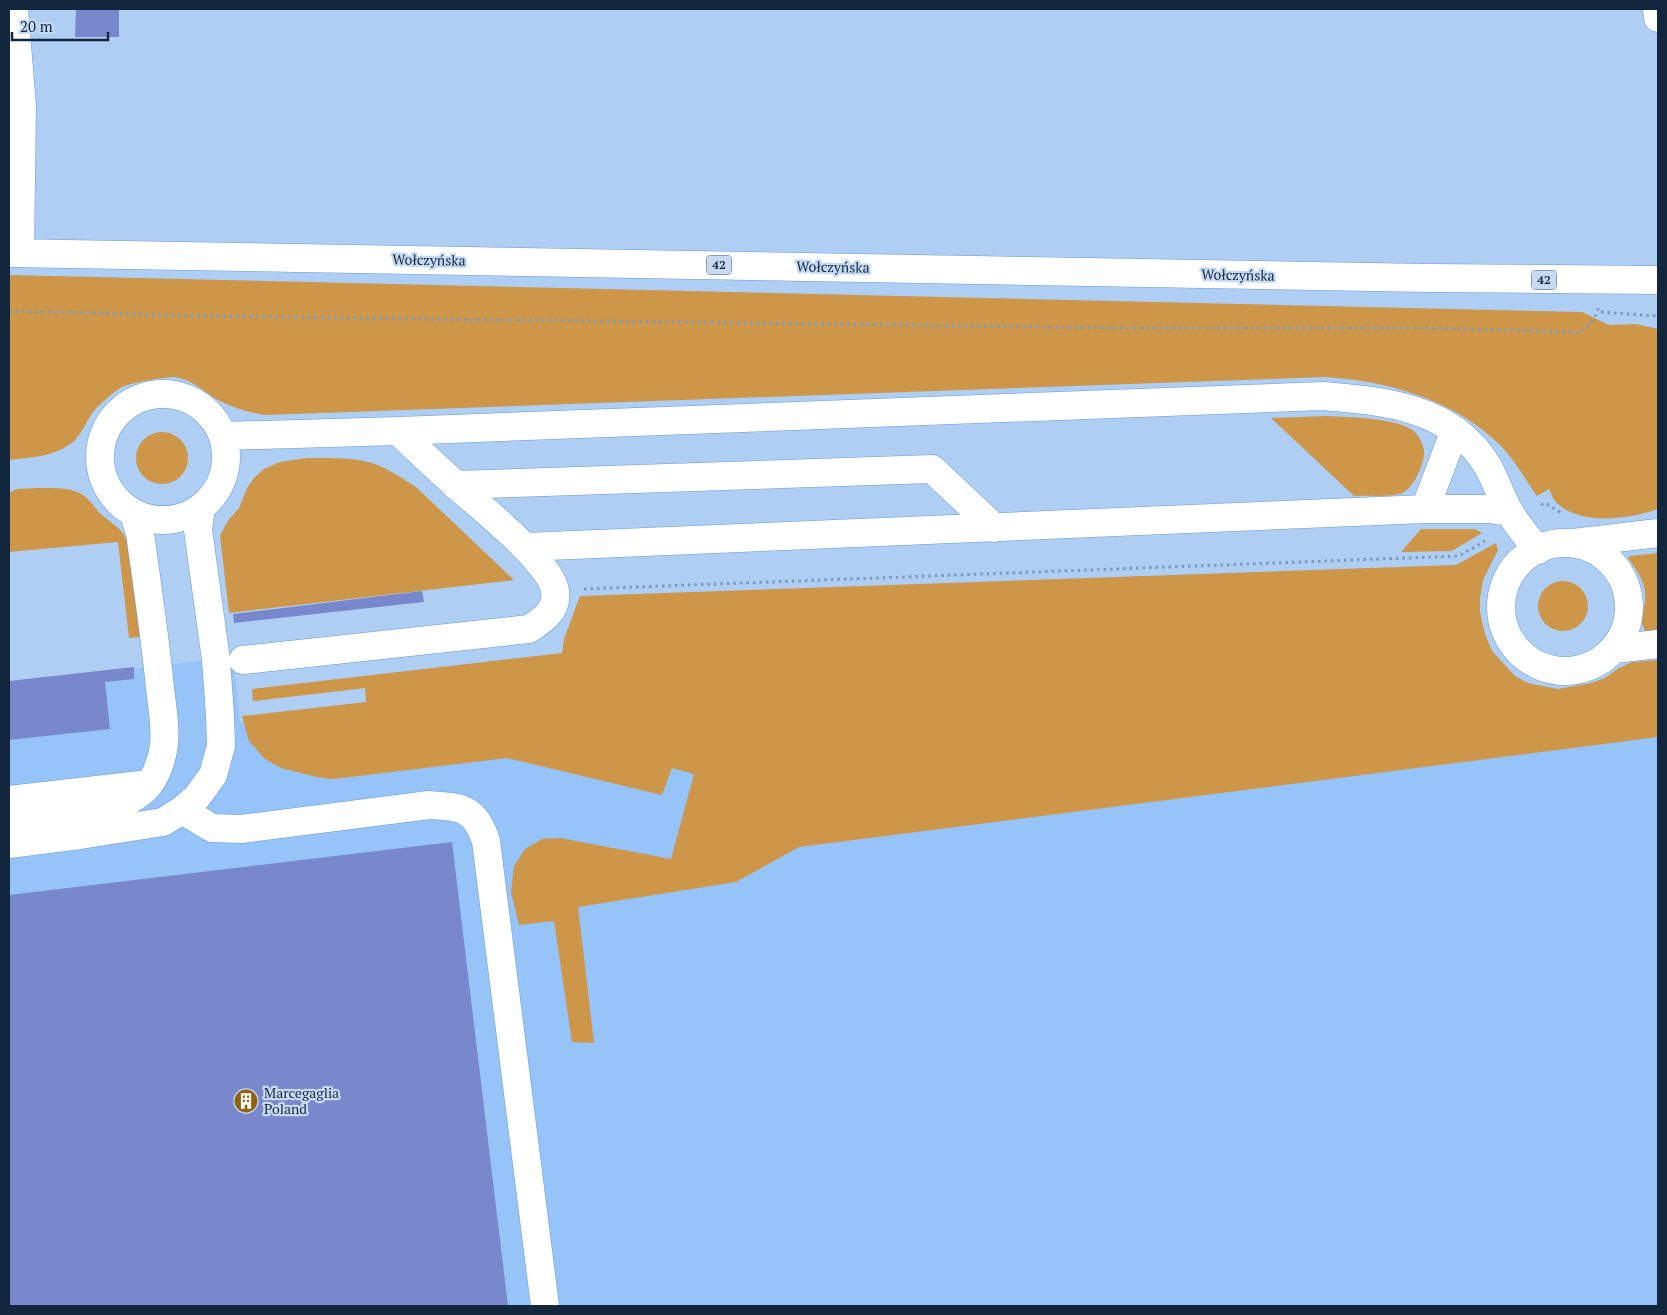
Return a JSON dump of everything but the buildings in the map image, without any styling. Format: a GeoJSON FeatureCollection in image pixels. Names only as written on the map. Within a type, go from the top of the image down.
{"type":"FeatureCollection","features":[{"type":"Feature","properties":{"kind":"main road"},"geometry":{"type":"LineString","coordinates":[[14,9],[22,106],[14,253]]}},
{"type":"Feature","properties":{"kind":"main road"},"geometry":{"type":"LineString","coordinates":[[1656,9],[1658,18]]}},
{"type":"Feature","properties":{"kind":"main road","name":"Wołczyńska"},"geometry":{"type":"LineString","coordinates":[[14,253],[1658,280]]}},
{"type":"Feature","properties":{"kind":"main road"},"geometry":{"type":"LineString","coordinates":[[166,393],[185,398],[203,408],[216,423],[224,436],[226,460],[222,478],[214,494],[201,507],[186,516],[168,520],[151,520],[134,514],[119,504],[108,490],[100,473],[102,435],[112,418],[127,404],[145,395],[166,393]]}},
{"type":"Feature","properties":{"kind":"main road"},"geometry":{"type":"LineString","coordinates":[[224,436],[1324,396],[1355,399],[1410,409],[1438,419],[1455,430],[1471,444],[1487,464],[1513,517],[1538,550]]}},
{"type":"Feature","properties":{"kind":"main road"},"geometry":{"type":"LineString","coordinates":[[1425,509],[1455,430]]}},
{"type":"Feature","properties":{"kind":"main road"},"geometry":{"type":"LineString","coordinates":[[243,660],[529,628],[544,620],[552,610],[556,592],[552,579],[525,547],[398,431]]}},
{"type":"Feature","properties":{"kind":"main road"},"geometry":{"type":"LineString","coordinates":[[455,485],[932,469],[995,528]]}},
{"type":"Feature","properties":{"kind":"main road"},"geometry":{"type":"LineString","coordinates":[[9,844],[163,822],[182,810],[197,797],[213,776],[221,746],[220,715],[216,660],[198,530],[201,507]]}},
{"type":"Feature","properties":{"kind":"main road"},"geometry":{"type":"LineString","coordinates":[[525,547],[1425,509],[1488,509],[1513,517]]}},
{"type":"Feature","properties":{"kind":"main road"},"geometry":{"type":"LineString","coordinates":[[9,821],[109,809],[135,797],[150,783],[162,758],[164,743],[154,638],[140,533],[134,514]]}},
{"type":"Feature","properties":{"kind":"main road"},"geometry":{"type":"LineString","coordinates":[[1570,544],[1590,548],[1607,559],[1620,574],[1628,592],[1629,612],[1625,632],[1614,649],[1599,662],[1579,670],[1559,671],[1539,666],[1521,655],[1509,638],[1502,618],[1502,598],[1508,578],[1520,562],[1538,550],[1553,544],[1570,544],[1658,532]]}},
{"type":"Feature","properties":{"kind":"main road"},"geometry":{"type":"LineString","coordinates":[[1614,649],[1658,644]]}},
{"type":"Feature","properties":{"kind":"main road"},"geometry":{"type":"LineString","coordinates":[[9,800],[150,783]]}},
{"type":"Feature","properties":{"kind":"main road"},"geometry":{"type":"LineString","coordinates":[[182,810],[212,828],[241,829],[430,805],[455,806],[470,812],[482,826],[486,840],[545,1306]]}},
{"type":"Feature","properties":{"kind":"path"},"geometry":{"type":"LineString","coordinates":[[9,311],[198,316],[1143,328],[1417,328],[1579,332],[1584,329],[1598,312],[1599,280]]}},
{"type":"Feature","properties":{"kind":"path"},"geometry":{"type":"LineString","coordinates":[[1598,312],[1658,317]]}},
{"type":"Feature","properties":{"kind":"path"},"geometry":{"type":"LineString","coordinates":[[556,592],[583,589],[1460,556],[1513,517],[1545,503],[1565,516]]}},
{"type":"Feature","properties":{"kind":"shaded area"},"geometry":{"type":"Polygon","coordinates":[[[9,275],[1582,312],[1609,325],[1636,324],[1658,329],[1658,509],[1618,518],[1589,517],[1576,514],[1564,509],[1554,500],[1549,489],[1537,496],[1499,444],[1481,428],[1461,415],[1418,395],[1395,388],[1349,379],[1325,377],[265,415],[229,405],[186,380],[170,377],[148,380],[119,389],[95,409],[74,441],[67,446],[35,457],[9,460],[9,275]]]}},
{"type":"Feature","properties":{"kind":"shaded area"},"geometry":{"type":"Polygon","coordinates":[[[1327,416],[1385,421],[1396,423],[1414,431],[1424,449],[1424,456],[1418,474],[1408,489],[1394,495],[1354,496],[1271,418],[1327,416]]]}},
{"type":"Feature","properties":{"kind":"shaded area"},"geometry":{"type":"Polygon","coordinates":[[[157,432],[167,432],[176,436],[184,444],[188,458],[184,472],[176,480],[167,484],[157,484],[148,480],[140,472],[136,463],[136,453],[140,444],[148,436],[157,432]]]}},
{"type":"Feature","properties":{"kind":"shaded area"},"geometry":{"type":"Polygon","coordinates":[[[306,458],[339,458],[364,461],[378,465],[395,474],[416,487],[514,580],[229,613],[220,536],[227,522],[239,508],[247,488],[254,478],[264,469],[280,462],[306,458]]]}},
{"type":"Feature","properties":{"kind":"shaded area"},"geometry":{"type":"Polygon","coordinates":[[[17,489],[67,489],[78,492],[88,499],[124,535],[132,557],[140,637],[129,638],[118,542],[9,552],[9,493],[17,489]]]}},
{"type":"Feature","properties":{"kind":"shaded area"},"geometry":{"type":"Polygon","coordinates":[[[1421,529],[1475,529],[1482,533],[1452,551],[1401,552],[1421,529]]]}},
{"type":"Feature","properties":{"kind":"shaded area"},"geometry":{"type":"Polygon","coordinates":[[[1496,543],[1498,550],[1483,580],[1480,598],[1480,612],[1485,634],[1492,651],[1515,676],[1528,683],[1558,689],[1591,683],[1605,678],[1617,669],[1632,662],[1658,660],[1658,737],[799,847],[736,882],[578,907],[594,1043],[572,1042],[554,921],[519,925],[511,892],[514,866],[525,849],[542,839],[560,838],[671,859],[694,774],[672,768],[662,795],[507,758],[330,779],[281,768],[265,759],[249,741],[242,716],[366,702],[365,688],[253,701],[252,689],[562,653],[564,639],[580,596],[1456,565],[1496,543]]]}},
{"type":"Feature","properties":{"kind":"shaded area"},"geometry":{"type":"Polygon","coordinates":[[[1658,553],[1658,633],[1652,633],[1645,631],[1642,622],[1645,595],[1643,583],[1628,558],[1630,556],[1658,553]]]}},
{"type":"Feature","properties":{"kind":"shaded area"},"geometry":{"type":"Polygon","coordinates":[[[1563,581],[1581,588],[1588,606],[1581,624],[1563,631],[1545,624],[1538,606],[1545,588],[1563,581]]]}},
{"type":"Feature","properties":{"kind":"shaded area","name":"Marcegaglia Poland"},"geometry":{"type":"Polygon","coordinates":[[[233,657],[240,722],[403,702],[1658,705],[1658,1306],[9,1306],[9,683],[233,657]]]}},
{"type":"Feature","properties":{"kind":"place","name":"Marcegaglia Poland"},"geometry":{"type":"Point","coordinates":[246,1101]}}]}
